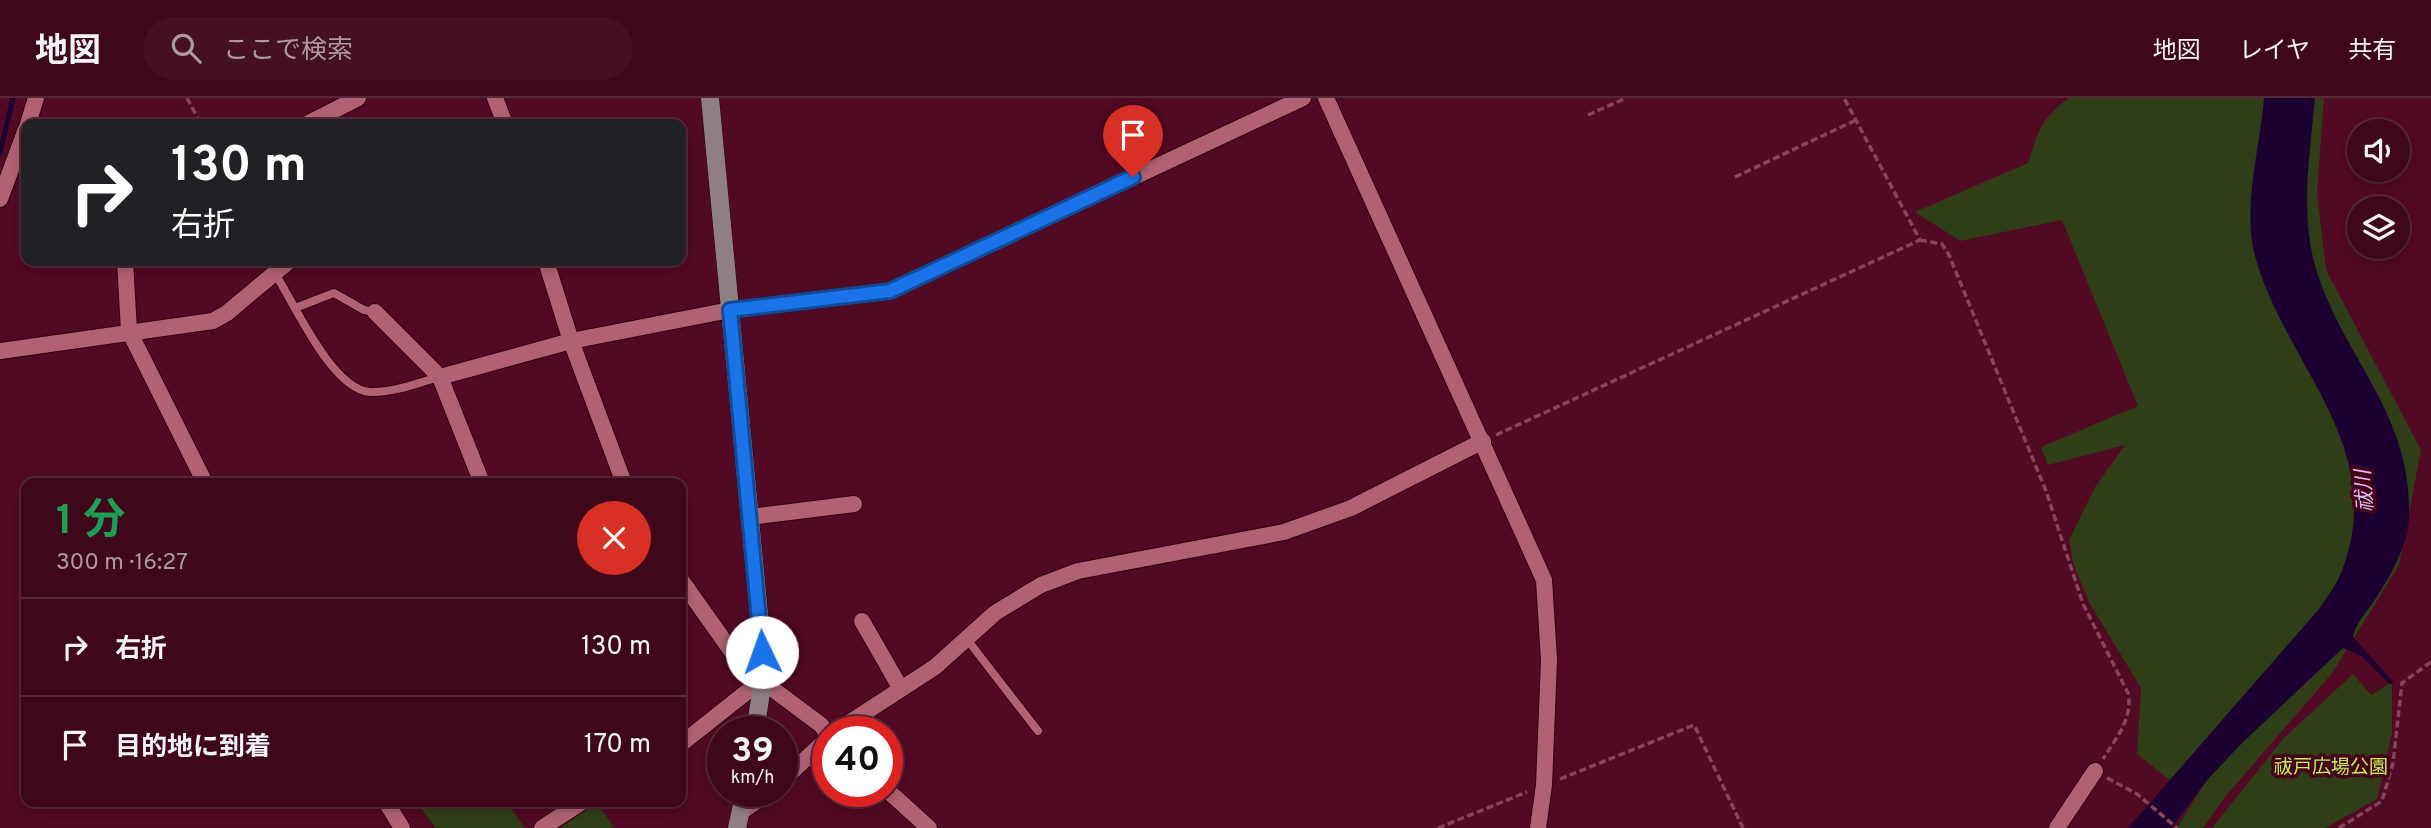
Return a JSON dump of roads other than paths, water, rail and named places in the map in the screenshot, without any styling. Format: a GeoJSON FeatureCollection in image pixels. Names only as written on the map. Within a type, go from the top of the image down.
{"type":"FeatureCollection","features":[{"type":"Feature","properties":{"kind":"street"},"geometry":{"type":"LineString","coordinates":[[29,119],[36,98]]}},
{"type":"Feature","properties":{"kind":"street"},"geometry":{"type":"LineString","coordinates":[[317,119],[358,98]]}},
{"type":"Feature","properties":{"kind":"street"},"geometry":{"type":"LineString","coordinates":[[495,98],[503,119]]}},
{"type":"Feature","properties":{"kind":"street"},"geometry":{"type":"LineString","coordinates":[[710,98],[763,679],[757,716]]}},
{"type":"Feature","properties":{"kind":"street"},"geometry":{"type":"LineString","coordinates":[[440,377],[571,341],[730,310],[890,291],[1303,98]]}},
{"type":"Feature","properties":{"kind":"street"},"geometry":{"type":"LineString","coordinates":[[1326,98],[1544,580],[1547,597],[1544,785],[1538,828]]}},
{"type":"Feature","properties":{"kind":"street"},"geometry":{"type":"LineString","coordinates":[[0,199],[21,142]]}},
{"type":"Feature","properties":{"kind":"street"},"geometry":{"type":"LineString","coordinates":[[125,266],[129,331],[202,478]]}},
{"type":"Feature","properties":{"kind":"street"},"geometry":{"type":"LineString","coordinates":[[0,351],[213,321],[227,313],[279,266]]}},
{"type":"Feature","properties":{"kind":"street"},"geometry":{"type":"LineString","coordinates":[[548,266],[571,341],[622,478]]}},
{"type":"Feature","properties":{"kind":"street"},"geometry":{"type":"LineString","coordinates":[[374,312],[440,377],[480,478]]}},
{"type":"Feature","properties":{"kind":"street"},"geometry":{"type":"LineString","coordinates":[[860,716],[935,667],[1007,604],[1058,577],[1284,532],[1350,508],[1483,441]]}},
{"type":"Feature","properties":{"kind":"street"},"geometry":{"type":"LineString","coordinates":[[750,517],[855,504]]}},
{"type":"Feature","properties":{"kind":"street"},"geometry":{"type":"LineString","coordinates":[[686,587],[742,667],[763,679],[812,718]]}},
{"type":"Feature","properties":{"kind":"street"},"geometry":{"type":"LineString","coordinates":[[862,621],[901,689]]}},
{"type":"Feature","properties":{"kind":"street"},"geometry":{"type":"LineString","coordinates":[[686,740],[763,679]]}},
{"type":"Feature","properties":{"kind":"street"},"geometry":{"type":"LineString","coordinates":[[798,765],[812,752]]}},
{"type":"Feature","properties":{"kind":"street"},"geometry":{"type":"LineString","coordinates":[[2057,828],[2095,771]]}},
{"type":"Feature","properties":{"kind":"street"},"geometry":{"type":"LineString","coordinates":[[903,804],[929,828]]}},
{"type":"Feature","properties":{"kind":"street"},"geometry":{"type":"LineString","coordinates":[[389,807],[402,828]]}},
{"type":"Feature","properties":{"kind":"street"},"geometry":{"type":"LineString","coordinates":[[542,828],[574,807]]}},
{"type":"Feature","properties":{"kind":"street"},"geometry":{"type":"LineString","coordinates":[[739,820],[753,807]]}},
{"type":"Feature","properties":{"kind":"lane"},"geometry":{"type":"LineString","coordinates":[[279,266],[295,308],[322,355],[360,390],[386,392],[440,377]]}},
{"type":"Feature","properties":{"kind":"lane"},"geometry":{"type":"LineString","coordinates":[[295,308],[334,293],[364,310],[374,312]]}},
{"type":"Feature","properties":{"kind":"lane"},"geometry":{"type":"LineString","coordinates":[[966,638],[1038,731]]}},
{"type":"Feature","properties":{"kind":"water","name":"祓川"},"geometry":{"type":"Polygon","coordinates":[[[2264,98],[2315,98],[2307,208],[2308,229],[2317,272],[2329,304],[2389,419],[2400,449],[2407,482],[2408,528],[2391,572],[2353,637],[2394,683],[2390,684],[2361,656],[2343,648],[2242,743],[2209,778],[2171,828],[2128,828],[2319,609],[2341,573],[2353,528],[2353,486],[2344,447],[2328,409],[2269,296],[2251,237],[2251,198],[2264,98]]]}},
{"type":"Feature","properties":{"kind":"waterway"},"geometry":{"type":"LineString","coordinates":[[0,153],[13,98]]}},
{"type":"Feature","properties":{"kind":"park label","name":"祓戸広場公園"},"geometry":{"type":"Point","coordinates":[2331,766]}}]}
